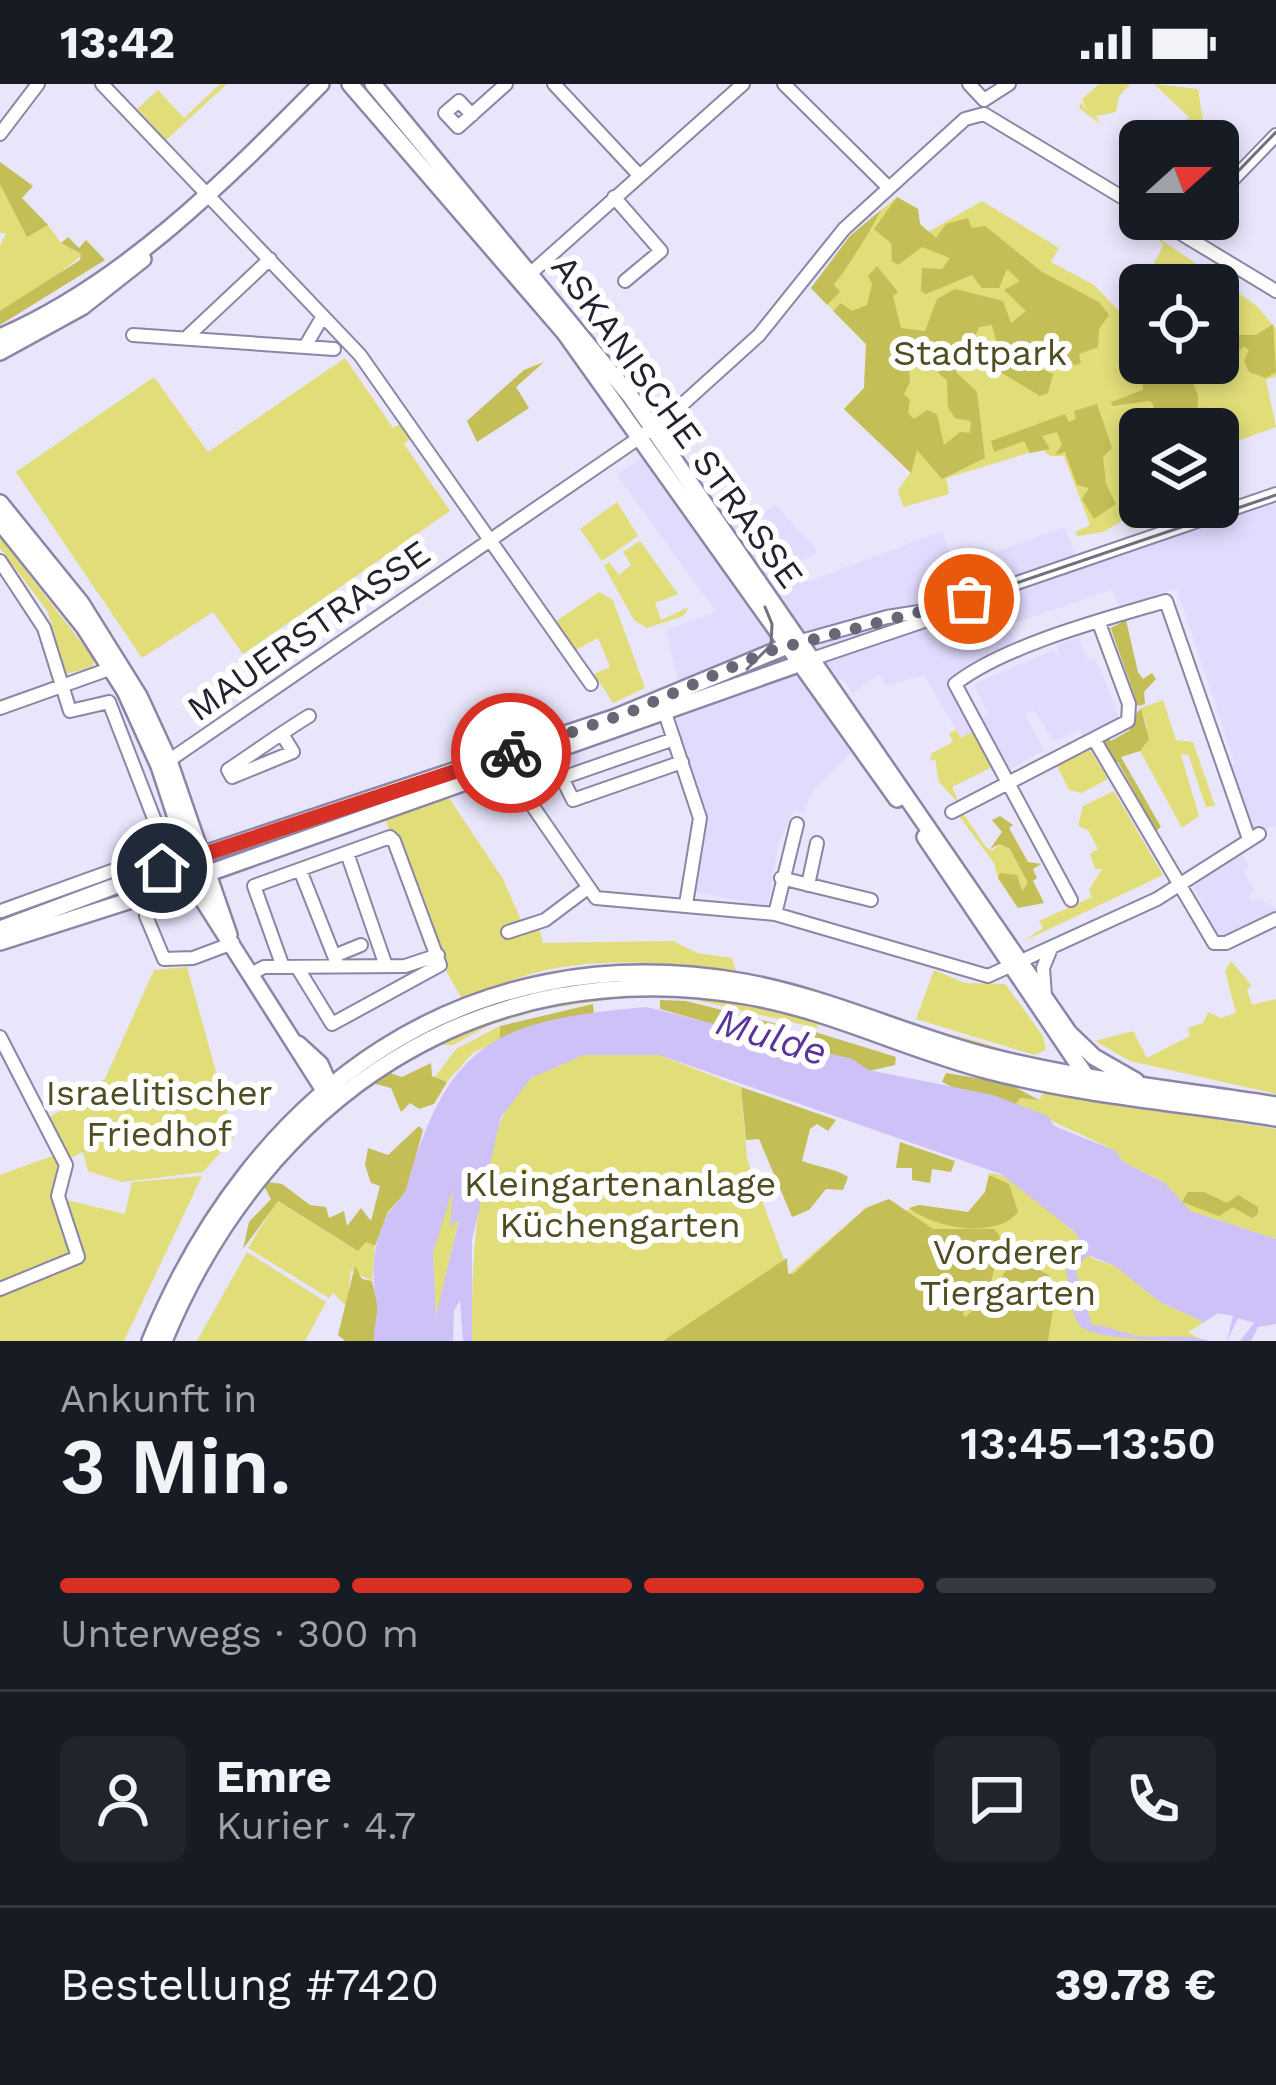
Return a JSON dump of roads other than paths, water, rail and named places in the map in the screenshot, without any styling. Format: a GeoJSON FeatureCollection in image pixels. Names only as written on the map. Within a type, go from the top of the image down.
{"type":"FeatureCollection","features":[{"type":"Feature","properties":{"kind":"main road","name":"ASKANISCHE STRASSE"},"geometry":{"type":"LineString","coordinates":[[350,84],[525,283],[645,435],[766,620],[793,644]]}},
{"type":"Feature","properties":{"kind":"main road","name":"ASKANISCHE STRASSE"},"geometry":{"type":"LineString","coordinates":[[373,84],[532,272],[1016,967],[1079,1046],[1138,1083]]}},
{"type":"Feature","properties":{"kind":"main road"},"geometry":{"type":"LineString","coordinates":[[0,337],[79,296],[158,237],[320,85]]}},
{"type":"Feature","properties":{"kind":"main road"},"geometry":{"type":"LineString","coordinates":[[0,352],[98,296],[154,248],[158,237]]}},
{"type":"Feature","properties":{"kind":"main road"},"geometry":{"type":"LineString","coordinates":[[0,503],[117,666],[164,764],[199,866],[209,912],[294,1041],[320,1064],[329,1092]]}},
{"type":"Feature","properties":{"kind":"main road"},"geometry":{"type":"LineString","coordinates":[[0,521],[117,666]]}},
{"type":"Feature","properties":{"kind":"main road"},"geometry":{"type":"LineString","coordinates":[[753,656],[768,640],[766,620]]}},
{"type":"Feature","properties":{"kind":"main road"},"geometry":{"type":"LineString","coordinates":[[0,941],[616,717],[753,656],[793,644]]}},
{"type":"Feature","properties":{"kind":"main road"},"geometry":{"type":"LineString","coordinates":[[0,929],[665,713],[805,662]]}},
{"type":"Feature","properties":{"kind":"main road","name":"ASKANISCHE STRASSE"},"geometry":{"type":"LineString","coordinates":[[805,662],[826,681],[1016,967],[1079,1072],[1101,1090]]}},
{"type":"Feature","properties":{"kind":"main road"},"geometry":{"type":"LineString","coordinates":[[150,1341],[222,1200],[264,1146],[393,1043],[465,1009],[542,986],[629,974],[689,976],[773,988],[972,1051],[1276,1105]]}},
{"type":"Feature","properties":{"kind":"main road"},"geometry":{"type":"LineString","coordinates":[[164,1341],[196,1271],[239,1201],[329,1092],[483,1016],[558,996],[646,986],[780,1003],[965,1064],[1052,1084],[1276,1118]]}},
{"type":"Feature","properties":{"kind":"main road"},"geometry":{"type":"LineString","coordinates":[[1038,1066],[1052,1055],[1058,1037]]}},
{"type":"Feature","properties":{"kind":"main road"},"geometry":{"type":"LineString","coordinates":[[1079,1046],[1079,1072]]}},
{"type":"Feature","properties":{"kind":"main road"},"geometry":{"type":"LineString","coordinates":[[1052,1084],[1079,1072]]}},
{"type":"Feature","properties":{"kind":"street"},"geometry":{"type":"LineString","coordinates":[[0,134],[38,84]]}},
{"type":"Feature","properties":{"kind":"street"},"geometry":{"type":"LineString","coordinates":[[102,84],[360,355],[592,684]]}},
{"type":"Feature","properties":{"kind":"street"},"geometry":{"type":"LineString","coordinates":[[472,115],[506,84]]}},
{"type":"Feature","properties":{"kind":"street"},"geometry":{"type":"LineString","coordinates":[[554,84],[639,175]]}},
{"type":"Feature","properties":{"kind":"street"},"geometry":{"type":"LineString","coordinates":[[532,272],[743,84]]}},
{"type":"Feature","properties":{"kind":"street"},"geometry":{"type":"LineString","coordinates":[[784,84],[889,188]]}},
{"type":"Feature","properties":{"kind":"street"},"geometry":{"type":"LineString","coordinates":[[969,84],[984,107],[1119,194]]}},
{"type":"Feature","properties":{"kind":"street","name":"MAUERSTRASSE"},"geometry":{"type":"LineString","coordinates":[[164,764],[645,435],[759,335],[824,250],[1009,84]]}},
{"type":"Feature","properties":{"kind":"street"},"geometry":{"type":"LineString","coordinates":[[1239,173],[1276,135]]}},
{"type":"Feature","properties":{"kind":"street"},"geometry":{"type":"LineString","coordinates":[[614,197],[661,251],[625,281]]}},
{"type":"Feature","properties":{"kind":"street"},"geometry":{"type":"LineString","coordinates":[[1191,240],[1276,291]]}},
{"type":"Feature","properties":{"kind":"street"},"geometry":{"type":"LineString","coordinates":[[188,336],[270,259]]}},
{"type":"Feature","properties":{"kind":"street"},"geometry":{"type":"LineString","coordinates":[[306,345],[323,316]]}},
{"type":"Feature","properties":{"kind":"street"},"geometry":{"type":"LineString","coordinates":[[133,334],[334,349]]}},
{"type":"Feature","properties":{"kind":"street"},"geometry":{"type":"LineString","coordinates":[[793,644],[950,606],[1276,496]]}},
{"type":"Feature","properties":{"kind":"street"},"geometry":{"type":"LineString","coordinates":[[805,662],[1276,496]]}},
{"type":"Feature","properties":{"kind":"street"},"geometry":{"type":"LineString","coordinates":[[0,561],[37,613],[70,711],[104,700],[113,711],[159,825],[157,845],[142,860],[1,911]]}},
{"type":"Feature","properties":{"kind":"street"},"geometry":{"type":"LineString","coordinates":[[505,766],[585,890],[603,900],[776,914],[980,975],[1016,967],[1179,885],[1254,836],[1166,601],[1027,649],[957,681],[955,688],[1072,900]]}},
{"type":"Feature","properties":{"kind":"street"},"geometry":{"type":"LineString","coordinates":[[952,812],[1094,739],[1130,715],[1099,623]]}},
{"type":"Feature","properties":{"kind":"street"},"geometry":{"type":"LineString","coordinates":[[826,681],[825,667],[834,653]]}},
{"type":"Feature","properties":{"kind":"street"},"geometry":{"type":"LineString","coordinates":[[0,708],[117,666]]}},
{"type":"Feature","properties":{"kind":"street"},"geometry":{"type":"LineString","coordinates":[[665,713],[700,818],[686,904]]}},
{"type":"Feature","properties":{"kind":"street","name":"MAUERSTRASSE"},"geometry":{"type":"LineString","coordinates":[[282,734],[293,752],[232,777],[228,770],[282,734],[309,716]]}},
{"type":"Feature","properties":{"kind":"street"},"geometry":{"type":"LineString","coordinates":[[674,739],[562,778],[564,790],[573,800],[682,762]]}},
{"type":"Feature","properties":{"kind":"street"},"geometry":{"type":"LineString","coordinates":[[1094,739],[1216,944],[1276,920]]}},
{"type":"Feature","properties":{"kind":"street"},"geometry":{"type":"LineString","coordinates":[[776,914],[796,824]]}},
{"type":"Feature","properties":{"kind":"street"},"geometry":{"type":"LineString","coordinates":[[389,838],[394,841],[440,965],[332,1024],[290,967],[254,886],[300,870],[389,838]]}},
{"type":"Feature","properties":{"kind":"street"},"geometry":{"type":"LineString","coordinates":[[808,885],[818,843]]}},
{"type":"Feature","properties":{"kind":"street"},"geometry":{"type":"LineString","coordinates":[[347,853],[386,966]]}},
{"type":"Feature","properties":{"kind":"street"},"geometry":{"type":"LineString","coordinates":[[300,870],[336,961]]}},
{"type":"Feature","properties":{"kind":"street"},"geometry":{"type":"LineString","coordinates":[[781,878],[871,900]]}},
{"type":"Feature","properties":{"kind":"street"},"geometry":{"type":"LineString","coordinates":[[508,932],[545,920],[585,890]]}},
{"type":"Feature","properties":{"kind":"street"},"geometry":{"type":"LineString","coordinates":[[146,916],[164,958],[193,958],[231,939]]}},
{"type":"Feature","properties":{"kind":"street"},"geometry":{"type":"LineString","coordinates":[[336,961],[361,945]]}},
{"type":"Feature","properties":{"kind":"street"},"geometry":{"type":"LineString","coordinates":[[1045,998],[1043,968],[1051,950]]}},
{"type":"Feature","properties":{"kind":"street"},"geometry":{"type":"LineString","coordinates":[[250,974],[336,961],[386,966],[439,955]]}},
{"type":"Feature","properties":{"kind":"street"},"geometry":{"type":"LineString","coordinates":[[0,1037],[66,1165],[58,1196],[78,1257],[0,1288]]}},
{"type":"Feature","properties":{"kind":"tram line"},"geometry":{"type":"LineString","coordinates":[[1239,170],[1276,132]]}},
{"type":"Feature","properties":{"kind":"tram line"},"geometry":{"type":"LineString","coordinates":[[919,616],[1276,495]]}},
{"type":"Feature","properties":{"kind":"tram line"},"geometry":{"type":"LineString","coordinates":[[747,669],[771,645],[772,624],[765,607]]}},
{"type":"Feature","properties":{"kind":"park label","name":"Stadtpark"},"geometry":{"type":"Point","coordinates":[980,352]}},
{"type":"Feature","properties":{"kind":"park label","name":"Israelitischer Friedhof"},"geometry":{"type":"Point","coordinates":[159,1112]}},
{"type":"Feature","properties":{"kind":"park label","name":"Kleingartenanlage Küchengarten"},"geometry":{"type":"Point","coordinates":[620,1204]}},
{"type":"Feature","properties":{"kind":"park label","name":"Vorderer Tiergarten"},"geometry":{"type":"Point","coordinates":[1008,1272]}},
{"type":"Feature","properties":{"kind":"water label","name":"Mulde"},"geometry":{"type":"Point","coordinates":[772,1036]}}]}
